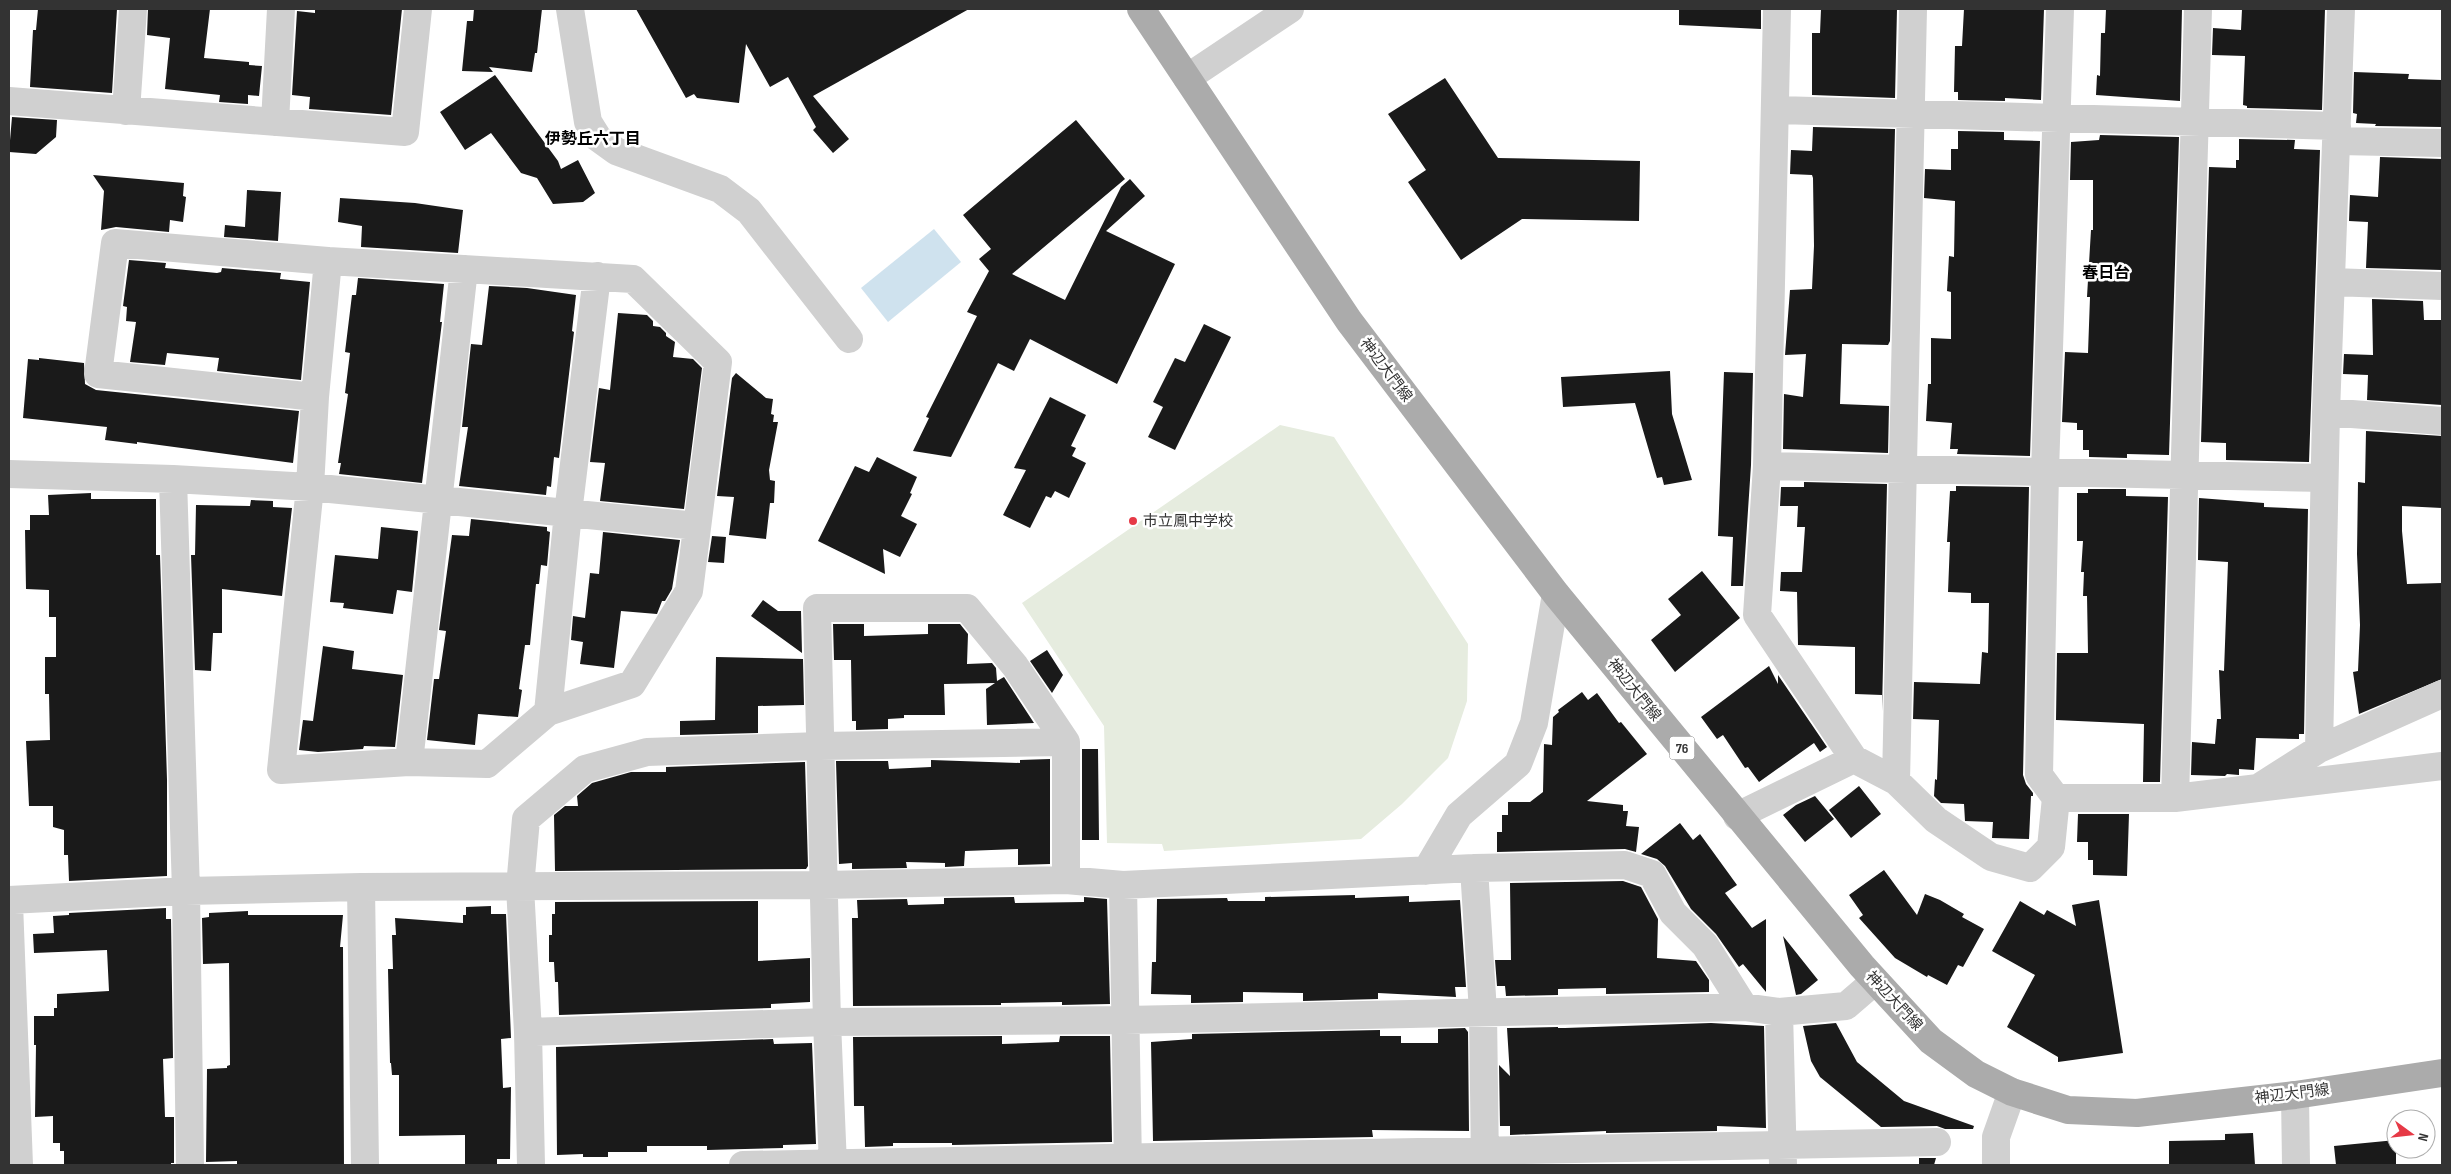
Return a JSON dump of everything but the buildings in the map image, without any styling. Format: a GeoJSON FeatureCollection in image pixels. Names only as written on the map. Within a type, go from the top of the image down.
{"type":"FeatureCollection","features":[{"type":"Feature","properties":{"kind":"main road","name":"神辺大門線"},"geometry":{"type":"LineString","coordinates":[[1141,9],[1350,321],[1556,594],[1737,816],[1875,981],[1931,1041],[1976,1074],[2012,1092],[2068,1110],[2137,1113],[2294,1095],[2442,1074]]}},
{"type":"Feature","properties":{"kind":"street"},"geometry":{"type":"LineString","coordinates":[[126,110],[133,9]]}},
{"type":"Feature","properties":{"kind":"street"},"geometry":{"type":"LineString","coordinates":[[275,122],[281,9]]}},
{"type":"Feature","properties":{"kind":"street"},"geometry":{"type":"LineString","coordinates":[[9,101],[405,132],[418,9]]}},
{"type":"Feature","properties":{"kind":"street"},"geometry":{"type":"LineString","coordinates":[[570,9],[588,122],[598,138],[616,151],[720,189],[749,211],[849,339]]}},
{"type":"Feature","properties":{"kind":"street"},"geometry":{"type":"LineString","coordinates":[[1187,78],[1290,9]]}},
{"type":"Feature","properties":{"kind":"street"},"geometry":{"type":"LineString","coordinates":[[1777,9],[1767,466],[1757,615],[1854,759],[1896,781],[1936,820],[1991,857],[2030,868],[2051,847],[2056,798],[2039,775],[2045,472],[2060,9]]}},
{"type":"Feature","properties":{"kind":"street"},"geometry":{"type":"LineString","coordinates":[[1896,781],[1913,9]]}},
{"type":"Feature","properties":{"kind":"street"},"geometry":{"type":"LineString","coordinates":[[2175,798],[2198,9]]}},
{"type":"Feature","properties":{"kind":"street"},"geometry":{"type":"LineString","coordinates":[[2319,749],[2324,478],[2341,9]]}},
{"type":"Feature","properties":{"kind":"street"},"geometry":{"type":"LineString","coordinates":[[1775,110],[2196,122],[2442,143]]}},
{"type":"Feature","properties":{"kind":"street"},"geometry":{"type":"LineString","coordinates":[[315,397],[98,374],[115,243],[328,261],[633,279],[718,362],[689,591],[632,684],[548,712],[487,764],[409,762],[281,770],[310,488],[315,397],[328,261]]}},
{"type":"Feature","properties":{"kind":"street"},"geometry":{"type":"LineString","coordinates":[[409,762],[464,269]]}},
{"type":"Feature","properties":{"kind":"street"},"geometry":{"type":"LineString","coordinates":[[548,712],[568,513],[597,276]]}},
{"type":"Feature","properties":{"kind":"street"},"geometry":{"type":"LineString","coordinates":[[2332,282],[2442,286]]}},
{"type":"Feature","properties":{"kind":"street"},"geometry":{"type":"LineString","coordinates":[[2326,412],[2442,421]]}},
{"type":"Feature","properties":{"kind":"street"},"geometry":{"type":"LineString","coordinates":[[1767,466],[2324,478]]}},
{"type":"Feature","properties":{"kind":"street"},"geometry":{"type":"LineString","coordinates":[[9,474],[173,479],[310,488],[697,526]]}},
{"type":"Feature","properties":{"kind":"street"},"geometry":{"type":"LineString","coordinates":[[173,479],[186,892],[190,1165]]}},
{"type":"Feature","properties":{"kind":"street"},"geometry":{"type":"LineString","coordinates":[[1426,871],[1460,815],[1518,764],[1534,723],[1556,594]]}},
{"type":"Feature","properties":{"kind":"street"},"geometry":{"type":"LineString","coordinates":[[833,1164],[823,885],[817,608],[967,608],[1015,666],[1066,742],[1066,880]]}},
{"type":"Feature","properties":{"kind":"street"},"geometry":{"type":"LineString","coordinates":[[2254,790],[2319,749],[2442,694]]}},
{"type":"Feature","properties":{"kind":"street"},"geometry":{"type":"LineString","coordinates":[[531,1165],[528,1032],[520,887],[526,819],[585,769],[647,752],[820,746],[1066,742]]}},
{"type":"Feature","properties":{"kind":"street"},"geometry":{"type":"LineString","coordinates":[[1737,816],[1854,759]]}},
{"type":"Feature","properties":{"kind":"street"},"geometry":{"type":"LineString","coordinates":[[2056,798],[2175,798],[2442,766]]}},
{"type":"Feature","properties":{"kind":"street"},"geometry":{"type":"LineString","coordinates":[[19,1165],[9,902],[186,892],[361,887],[823,885],[1066,880],[1123,885],[1474,868],[1625,865],[1652,874],[1673,913],[1705,945],[1744,1007]]}},
{"type":"Feature","properties":{"kind":"street"},"geometry":{"type":"LineString","coordinates":[[1474,868],[1484,1012],[1485,1158]]}},
{"type":"Feature","properties":{"kind":"street"},"geometry":{"type":"LineString","coordinates":[[1123,885],[1128,1162]]}},
{"type":"Feature","properties":{"kind":"street"},"geometry":{"type":"LineString","coordinates":[[361,887],[365,1165]]}},
{"type":"Feature","properties":{"kind":"street"},"geometry":{"type":"LineString","coordinates":[[528,1032],[827,1022],[1125,1020],[1744,1007],[1779,1012],[1846,1006],[1875,981]]}},
{"type":"Feature","properties":{"kind":"street"},"geometry":{"type":"LineString","coordinates":[[1779,1012],[1783,1155]]}},
{"type":"Feature","properties":{"kind":"street"},"geometry":{"type":"LineString","coordinates":[[1996,1165],[1996,1138],[2012,1092]]}},
{"type":"Feature","properties":{"kind":"street"},"geometry":{"type":"LineString","coordinates":[[2294,1095],[2296,1165]]}},
{"type":"Feature","properties":{"kind":"street"},"geometry":{"type":"LineString","coordinates":[[743,1165],[1783,1155],[1937,1142]]}},
{"type":"Feature","properties":{"kind":"shaded area"},"geometry":{"type":"Polygon","coordinates":[[[1280,425],[1334,437],[1468,644],[1467,701],[1448,758],[1402,804],[1361,839],[1164,851],[1162,844],[1107,843],[1104,726],[1022,603],[1280,425]]]}},
{"type":"Feature","properties":{"kind":"water"},"geometry":{"type":"Polygon","coordinates":[[[934,229],[961,262],[888,322],[861,288],[934,229]]]}},
{"type":"Feature","properties":{"kind":"place","name":"市立鳳中学校"},"geometry":{"type":"Point","coordinates":[1133,521]}},
{"type":"Feature","properties":{"kind":"district","name":"伊勢丘六丁目"},"geometry":{"type":"Point","coordinates":[593,139]}},
{"type":"Feature","properties":{"kind":"district","name":"春日台"},"geometry":{"type":"Point","coordinates":[2106,273]}}]}
